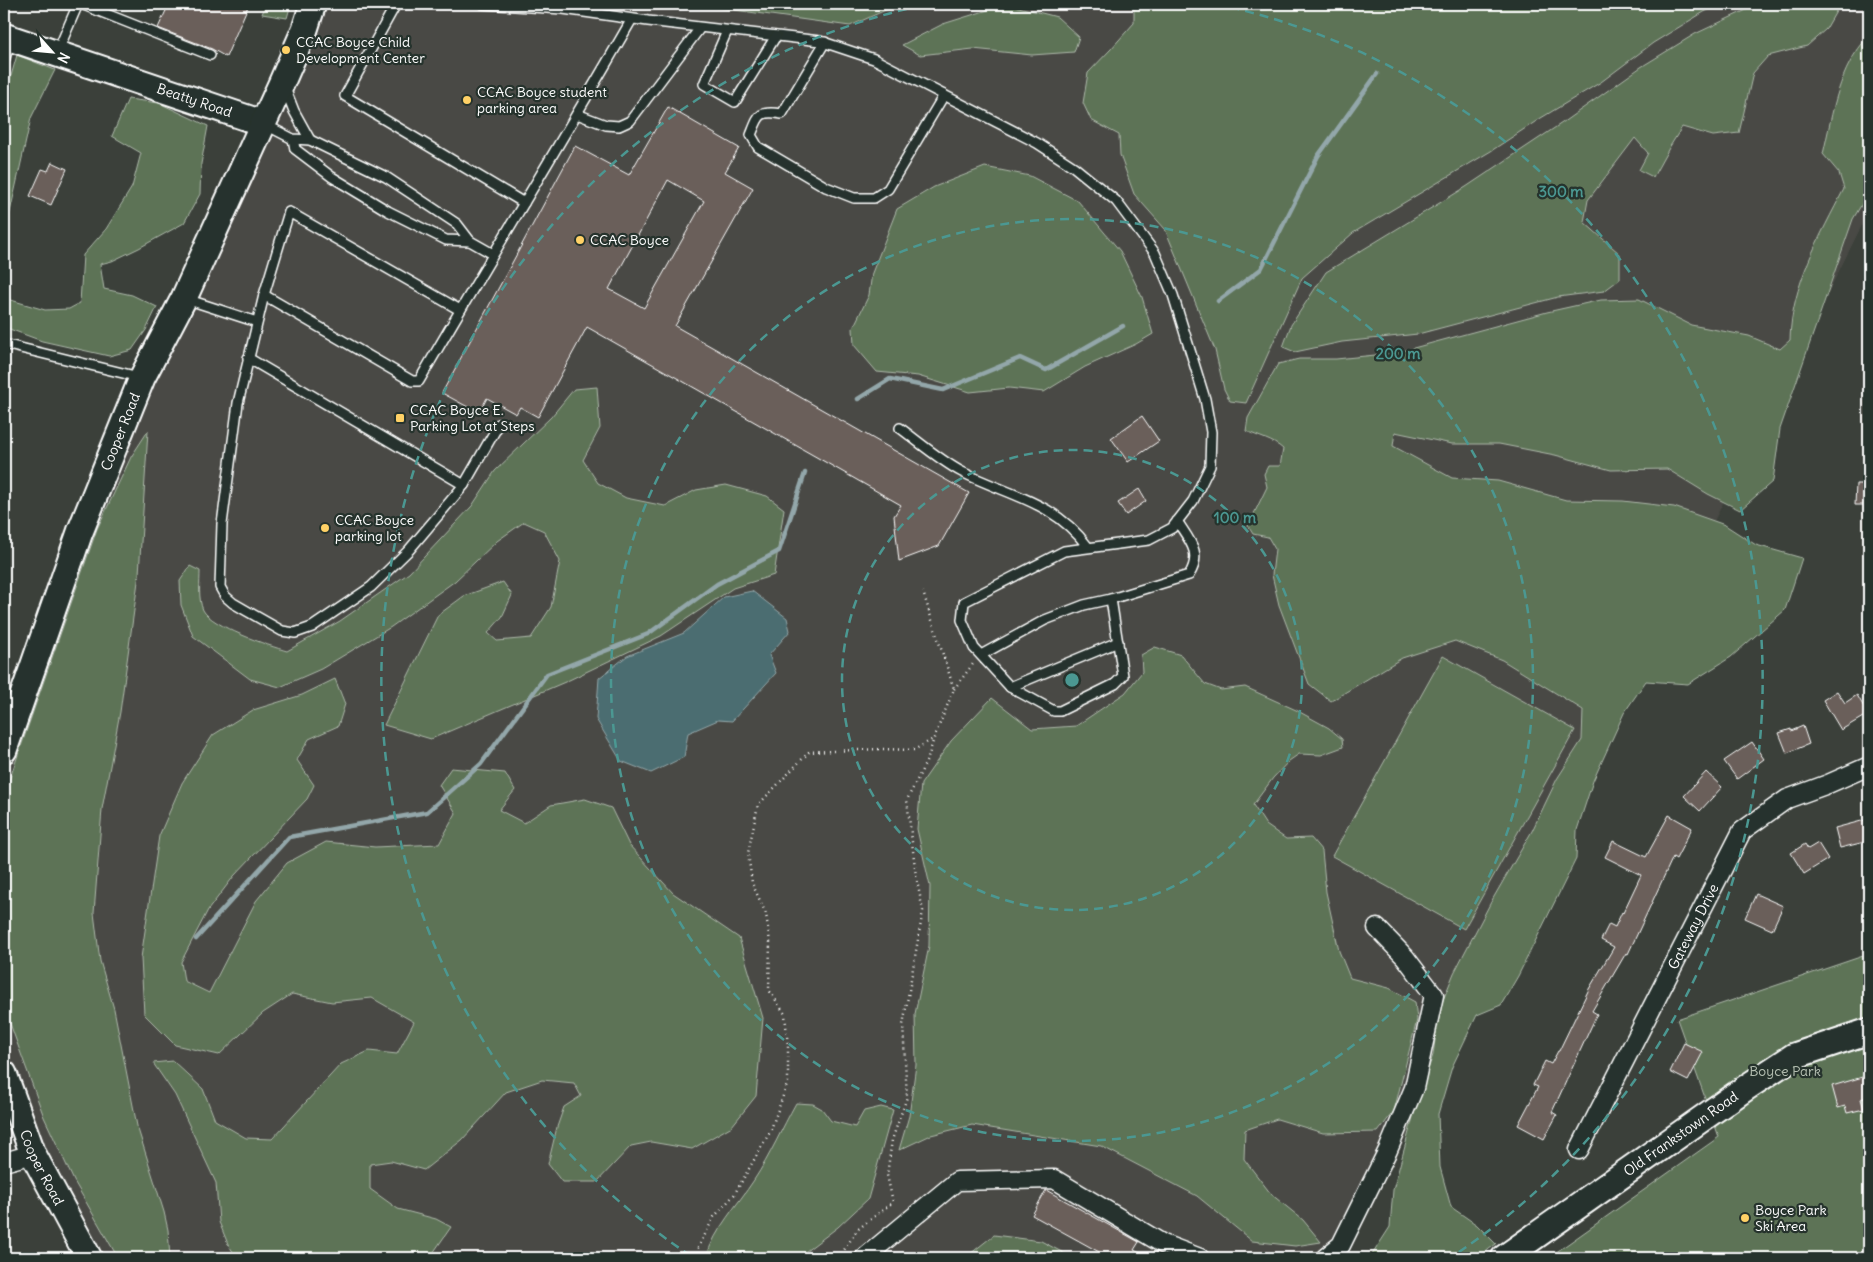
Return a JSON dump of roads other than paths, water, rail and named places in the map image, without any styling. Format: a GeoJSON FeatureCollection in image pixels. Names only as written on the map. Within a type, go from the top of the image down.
{"type":"FeatureCollection","features":[{"type":"Feature","properties":{"kind":"street"},"geometry":{"type":"LineString","coordinates":[[262,123],[305,29],[313,4]]}},
{"type":"Feature","properties":{"kind":"street","name":"Beatty Road"},"geometry":{"type":"LineString","coordinates":[[7,37],[262,123]]}},
{"type":"Feature","properties":{"kind":"street","name":"Cooper Road"},"geometry":{"type":"LineString","coordinates":[[4,750],[80,532],[142,378],[184,298],[262,123]]}},
{"type":"Feature","properties":{"kind":"street","name":"Gateway Drive"},"geometry":{"type":"LineString","coordinates":[[1579,1150],[1742,831],[1788,799],[1869,766]]}},
{"type":"Feature","properties":{"kind":"street"},"geometry":{"type":"LineString","coordinates":[[1325,1258],[1341,1245],[1388,1150],[1414,1088],[1434,995],[1406,956],[1377,928]]}},
{"type":"Feature","properties":{"kind":"street","name":"Old Frankstown Road"},"geometry":{"type":"LineString","coordinates":[[1504,1258],[1794,1056],[1869,1031]]}},
{"type":"Feature","properties":{"kind":"street","name":"Cooper Road"},"geometry":{"type":"LineString","coordinates":[[4,1074],[33,1154],[89,1258]]}},
{"type":"Feature","properties":{"kind":"street"},"geometry":{"type":"LineString","coordinates":[[4,1162],[33,1154]]}},
{"type":"Feature","properties":{"kind":"street"},"geometry":{"type":"LineString","coordinates":[[864,1258],[957,1181],[1054,1179],[1163,1244],[1200,1258]]}},
{"type":"Feature","properties":{"kind":"lane"},"geometry":{"type":"LineString","coordinates":[[57,54],[79,4],[210,55]]}},
{"type":"Feature","properties":{"kind":"lane"},"geometry":{"type":"LineString","coordinates":[[396,4],[345,96],[524,203]]}},
{"type":"Feature","properties":{"kind":"lane"},"geometry":{"type":"LineString","coordinates":[[484,4],[562,10],[825,42],[874,59],[1037,143],[1074,167],[1116,201],[1156,253],[1173,295],[1205,399],[1211,432],[1210,466],[1192,501],[1172,528],[1149,540],[1064,550],[964,602],[962,620],[974,648],[1010,687],[1054,710],[1060,711],[1115,684],[1124,676],[1111,599]]}},
{"type":"Feature","properties":{"kind":"lane"},"geometry":{"type":"LineString","coordinates":[[264,295],[412,381],[419,381],[578,114],[632,19]]}},
{"type":"Feature","properties":{"kind":"lane"},"geometry":{"type":"LineString","coordinates":[[578,114],[606,125],[619,126],[630,121],[700,28]]}},
{"type":"Feature","properties":{"kind":"lane"},"geometry":{"type":"LineString","coordinates":[[728,31],[704,84],[735,102],[776,36]]}},
{"type":"Feature","properties":{"kind":"lane"},"geometry":{"type":"LineString","coordinates":[[4,62],[7,37]]}},
{"type":"Feature","properties":{"kind":"lane"},"geometry":{"type":"LineString","coordinates":[[825,42],[782,114],[768,112],[758,118],[751,135],[758,147],[826,187],[854,198],[874,198],[888,189],[944,95]]}},
{"type":"Feature","properties":{"kind":"lane"},"geometry":{"type":"LineString","coordinates":[[282,82],[294,112],[310,140]]}},
{"type":"Feature","properties":{"kind":"lane"},"geometry":{"type":"LineString","coordinates":[[262,123],[293,139],[310,140],[386,177],[458,224],[470,241],[493,254]]}},
{"type":"Feature","properties":{"kind":"lane"},"geometry":{"type":"LineString","coordinates":[[293,139],[295,149],[332,178],[388,211],[446,240],[470,241]]}},
{"type":"Feature","properties":{"kind":"lane"},"geometry":{"type":"LineString","coordinates":[[460,310],[289,212],[264,295],[238,403],[222,524],[220,587],[225,596],[233,603],[282,631],[295,633],[312,627],[371,587],[409,550],[464,485],[499,424]]}},
{"type":"Feature","properties":{"kind":"lane"},"geometry":{"type":"LineString","coordinates":[[184,298],[257,322]]}},
{"type":"Feature","properties":{"kind":"lane"},"geometry":{"type":"LineString","coordinates":[[4,344],[142,378]]}},
{"type":"Feature","properties":{"kind":"lane"},"geometry":{"type":"LineString","coordinates":[[248,358],[464,485]]}},
{"type":"Feature","properties":{"kind":"lane"},"geometry":{"type":"LineString","coordinates":[[900,428],[960,470],[1046,508],[1076,531],[1088,547]]}},
{"type":"Feature","properties":{"kind":"lane"},"geometry":{"type":"LineString","coordinates":[[980,655],[1045,620],[1084,605],[1111,599],[1189,575],[1194,567],[1195,550],[1177,521]]}},
{"type":"Feature","properties":{"kind":"lane"},"geometry":{"type":"LineString","coordinates":[[1010,687],[1118,642]]}},
{"type":"Feature","properties":{"kind":"water"},"geometry":{"type":"Polygon","coordinates":[[[752,591],[787,618],[790,631],[769,655],[776,673],[732,721],[718,720],[688,733],[684,757],[651,773],[621,761],[596,719],[599,678],[627,656],[684,633],[724,597],[752,591]]]}},
{"type":"Feature","properties":{"kind":"waterway"},"geometry":{"type":"LineString","coordinates":[[1218,301],[1261,269],[1318,156],[1377,74]]}},
{"type":"Feature","properties":{"kind":"waterway"},"geometry":{"type":"LineString","coordinates":[[858,399],[890,379],[943,390],[1020,358],[1046,370],[1123,326]]}},
{"type":"Feature","properties":{"kind":"waterway"},"geometry":{"type":"LineString","coordinates":[[196,939],[289,837],[427,812],[481,764],[547,674],[648,634],[717,584],[779,551],[805,473]]}},
{"type":"Feature","properties":{"kind":"place","name":"CCAC Boyce Child Development Center"},"geometry":{"type":"Point","coordinates":[286,50]}},
{"type":"Feature","properties":{"kind":"place","name":"CCAC Boyce student parking area"},"geometry":{"type":"Point","coordinates":[467,100]}},
{"type":"Feature","properties":{"kind":"place","name":"CCAC Boyce"},"geometry":{"type":"Point","coordinates":[580,240]}},
{"type":"Feature","properties":{"kind":"place","name":"CCAC Boyce E. Parking Lot at Steps"},"geometry":{"type":"Point","coordinates":[400,418]}},
{"type":"Feature","properties":{"kind":"place","name":"CCAC Boyce parking lot"},"geometry":{"type":"Point","coordinates":[325,528]}},
{"type":"Feature","properties":{"kind":"place","name":"Boyce Park Ski Area"},"geometry":{"type":"Point","coordinates":[1745,1218]}},
{"type":"Feature","properties":{"kind":"park label","name":"Boyce Park"},"geometry":{"type":"Point","coordinates":[1785,1071]}}]}
